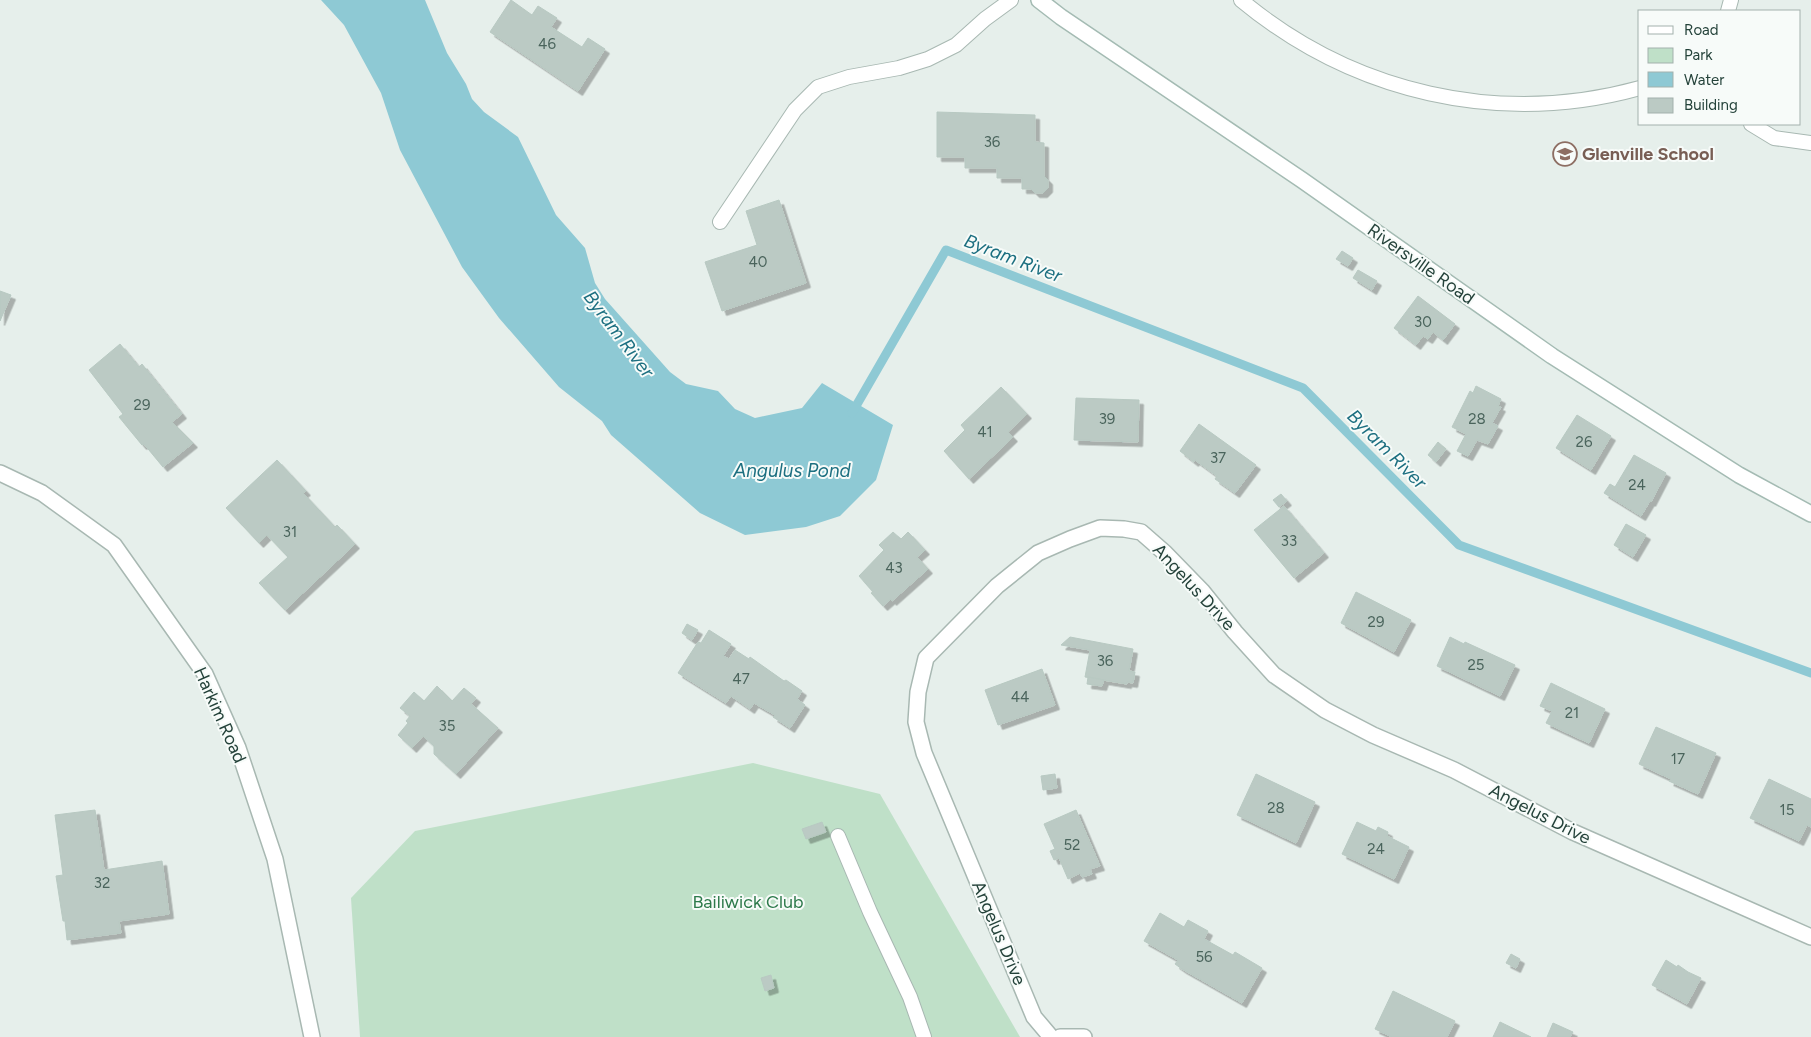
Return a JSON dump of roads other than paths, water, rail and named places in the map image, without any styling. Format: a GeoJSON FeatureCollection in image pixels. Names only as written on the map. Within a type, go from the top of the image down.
{"type":"FeatureCollection","features":[{"type":"Feature","properties":{"kind":"street","name":"Riversville Road"},"geometry":{"type":"LineString","coordinates":[[1039,0],[1061,17],[1302,180],[1552,356],[1739,475],[1811,514]]}},
{"type":"Feature","properties":{"kind":"street","name":"Harkim Road"},"geometry":{"type":"LineString","coordinates":[[0,472],[42,493],[114,545],[205,674],[238,748],[276,860],[312,1037]]}},
{"type":"Feature","properties":{"kind":"street","name":"Angelus Drive"},"geometry":{"type":"LineString","coordinates":[[1051,1037],[1034,1017],[924,754],[916,722],[918,692],[926,658],[997,586],[1038,553],[1100,528],[1141,532],[1165,553],[1202,591],[1235,632],[1274,675],[1325,710],[1372,735],[1454,770],[1573,832],[1811,937]]}},
{"type":"Feature","properties":{"kind":"street"},"geometry":{"type":"LineString","coordinates":[[1060,1037],[1084,1037]]}},
{"type":"Feature","properties":{"kind":"lane"},"geometry":{"type":"LineString","coordinates":[[720,222],[794,110],[818,87],[849,77],[899,68],[928,59],[956,45],[985,19],[1011,0]]}},
{"type":"Feature","properties":{"kind":"lane"},"geometry":{"type":"LineString","coordinates":[[1241,0],[1255,12],[1308,47],[1362,73],[1413,90],[1466,101],[1511,104],[1574,101],[1618,94],[1638,89]]}},
{"type":"Feature","properties":{"kind":"lane"},"geometry":{"type":"LineString","coordinates":[[1753,125],[1774,138],[1811,143]]}},
{"type":"Feature","properties":{"kind":"lane"},"geometry":{"type":"LineString","coordinates":[[838,836],[870,912],[910,997],[924,1037]]}},
{"type":"Feature","properties":{"kind":"water","name":"Angulus Pond"},"geometry":{"type":"Polygon","coordinates":[[[321,0],[425,0],[447,53],[466,84],[472,99],[484,112],[518,137],[556,215],[585,248],[595,283],[605,299],[670,372],[686,384],[718,391],[735,409],[755,418],[802,408],[822,383],[893,425],[876,480],[840,516],[806,527],[745,535],[700,513],[611,435],[602,421],[559,387],[499,318],[462,267],[400,150],[381,93],[344,25],[321,0]]]}},
{"type":"Feature","properties":{"kind":"waterway","name":"Byram River"},"geometry":{"type":"LineString","coordinates":[[852,413],[946,250],[1303,388],[1459,545],[1811,673]]}},
{"type":"Feature","properties":{"kind":"place","name":"Glenville School"},"geometry":{"type":"Point","coordinates":[1565,154]}},
{"type":"Feature","properties":{"kind":"park label","name":"Bailiwick Club"},"geometry":{"type":"Point","coordinates":[748,902]}}]}
